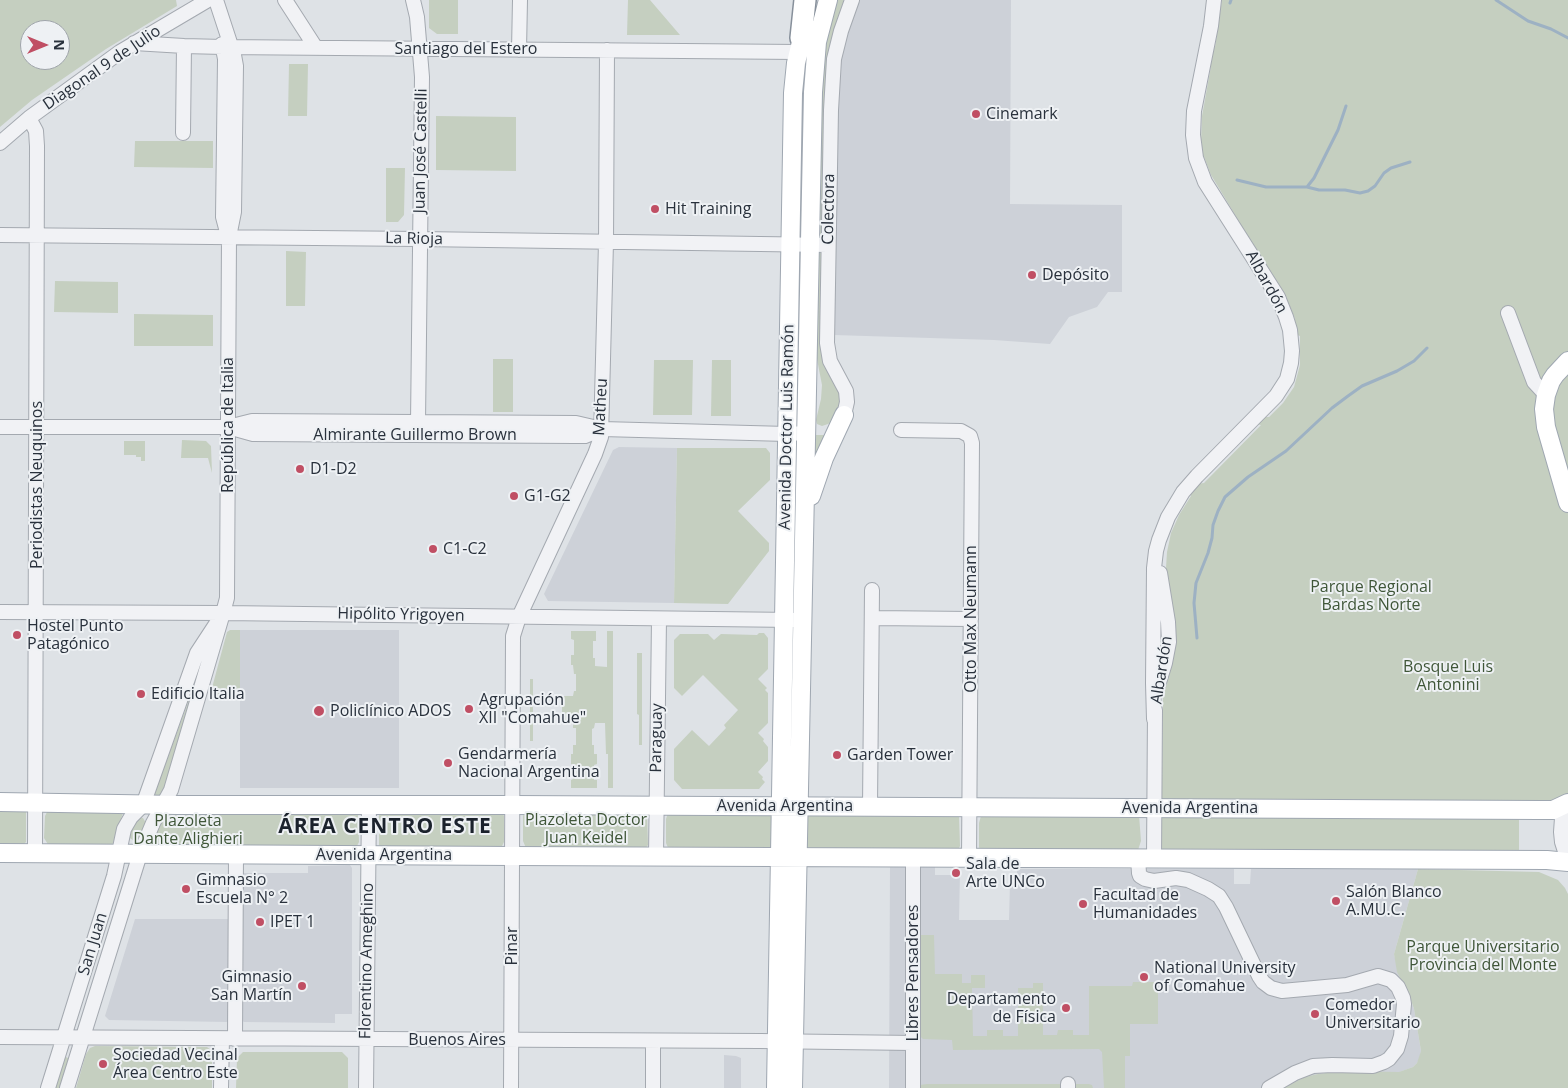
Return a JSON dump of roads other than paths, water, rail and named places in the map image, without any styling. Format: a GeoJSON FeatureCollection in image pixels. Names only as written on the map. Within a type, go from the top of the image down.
{"type":"FeatureCollection","features":[{"type":"Feature","properties":{"kind":"highway"},"geometry":{"type":"LineString","coordinates":[[800,45],[806,0]]}},
{"type":"Feature","properties":{"kind":"main road","name":"Avenida Doctor Luis Ramón"},"geometry":{"type":"LineString","coordinates":[[786,1041],[779,857],[793,92],[794,73],[800,45],[814,0]]}},
{"type":"Feature","properties":{"kind":"main road","name":"Avenida Doctor Luis Ramón"},"geometry":{"type":"LineString","coordinates":[[786,1041],[798,857],[814,73],[819,28],[828,0]]}},
{"type":"Feature","properties":{"kind":"main road"},"geometry":{"type":"LineString","coordinates":[[1568,361],[1555,375],[1546,395],[1544,409],[1546,427],[1568,503]]}},
{"type":"Feature","properties":{"kind":"main road"},"geometry":{"type":"LineString","coordinates":[[807,433],[820,432],[830,428],[844,415]]}},
{"type":"Feature","properties":{"kind":"main road"},"geometry":{"type":"LineString","coordinates":[[804,530],[817,477],[844,415]]}},
{"type":"Feature","properties":{"kind":"main road","name":"Avenida Argentina"},"geometry":{"type":"LineString","coordinates":[[0,802],[143,805],[171,800],[369,804],[1546,810],[1568,804]]}},
{"type":"Feature","properties":{"kind":"main road","name":"Avenida Argentina"},"geometry":{"type":"LineString","coordinates":[[0,853],[1568,861]]}},
{"type":"Feature","properties":{"kind":"main road"},"geometry":{"type":"LineString","coordinates":[[1547,860],[1557,862],[1568,869]]}},
{"type":"Feature","properties":{"kind":"main road"},"geometry":{"type":"LineString","coordinates":[[776,1088],[786,1041]]}},
{"type":"Feature","properties":{"kind":"main road"},"geometry":{"type":"LineString","coordinates":[[786,1041],[793,1088]]}},
{"type":"Feature","properties":{"kind":"street","name":"Diagonal 9 de Julio"},"geometry":{"type":"LineString","coordinates":[[0,143],[29,118],[134,43],[209,0]]}},
{"type":"Feature","properties":{"kind":"street","name":"República de Italia"},"geometry":{"type":"LineString","coordinates":[[140,854],[153,823],[171,800],[224,613],[228,583],[229,237],[234,212],[236,66],[209,0]]}},
{"type":"Feature","properties":{"kind":"street","name":"República de Italia"},"geometry":{"type":"LineString","coordinates":[[216,0],[227,47]]}},
{"type":"Feature","properties":{"kind":"street"},"geometry":{"type":"LineString","coordinates":[[285,0],[316,48]]}},
{"type":"Feature","properties":{"kind":"street","name":"Juan José Castelli"},"geometry":{"type":"LineString","coordinates":[[413,0],[422,77],[418,422]]}},
{"type":"Feature","properties":{"kind":"street"},"geometry":{"type":"LineString","coordinates":[[519,50],[520,0]]}},
{"type":"Feature","properties":{"kind":"street","name":"Colectora"},"geometry":{"type":"LineString","coordinates":[[844,415],[847,402],[846,391],[830,361],[827,343],[828,245],[833,72],[841,31],[852,0]]}},
{"type":"Feature","properties":{"kind":"street","name":"Albardón"},"geometry":{"type":"LineString","coordinates":[[1146,858],[1154,808],[1153,683],[1154,568],[1156,551],[1162,532],[1175,504],[1191,482],[1280,392],[1287,380],[1292,363],[1290,330],[1278,297],[1205,182],[1196,158],[1193,136],[1194,111],[1214,0]]}},
{"type":"Feature","properties":{"kind":"street","name":"Santiago del Estero"},"geometry":{"type":"LineString","coordinates":[[134,43],[227,47],[519,50],[607,50],[800,45]]}},
{"type":"Feature","properties":{"kind":"street"},"geometry":{"type":"LineString","coordinates":[[183,133],[184,46]]}},
{"type":"Feature","properties":{"kind":"street","name":"Matheu"},"geometry":{"type":"LineString","coordinates":[[513,804],[512,645],[514,630],[598,445],[602,429],[606,242],[607,50]]}},
{"type":"Feature","properties":{"kind":"street","name":"Periodistas Neuquinos"},"geometry":{"type":"LineString","coordinates":[[29,118],[36,131],[37,139],[35,853]]}},
{"type":"Feature","properties":{"kind":"street","name":"La Rioja"},"geometry":{"type":"LineString","coordinates":[[0,235],[420,238],[828,245]]}},
{"type":"Feature","properties":{"kind":"street"},"geometry":{"type":"LineString","coordinates":[[1508,313],[1534,382],[1546,395]]}},
{"type":"Feature","properties":{"kind":"street","name":"Almirante Guillermo Brown"},"geometry":{"type":"LineString","coordinates":[[0,427],[228,427],[252,421],[418,422],[576,424],[602,429],[807,433]]}},
{"type":"Feature","properties":{"kind":"street","name":"Almirante Guillermo Brown"},"geometry":{"type":"LineString","coordinates":[[228,427],[253,434],[565,436],[585,436],[602,429]]}},
{"type":"Feature","properties":{"kind":"street","name":"Otto Max Neumann"},"geometry":{"type":"LineString","coordinates":[[901,430],[955,430],[970,436],[972,443],[969,858]]}},
{"type":"Feature","properties":{"kind":"street"},"geometry":{"type":"LineString","coordinates":[[870,807],[872,590]]}},
{"type":"Feature","properties":{"kind":"street","name":"Hipólito Yrigoyen"},"geometry":{"type":"LineString","coordinates":[[0,612],[803,620]]}},
{"type":"Feature","properties":{"kind":"street","name":"República de Italia"},"geometry":{"type":"LineString","coordinates":[[143,805],[197,652],[224,613]]}},
{"type":"Feature","properties":{"kind":"street"},"geometry":{"type":"LineString","coordinates":[[872,618],[971,619]]}},
{"type":"Feature","properties":{"kind":"street","name":"Paraguay"},"geometry":{"type":"LineString","coordinates":[[656,857],[658,619]]}},
{"type":"Feature","properties":{"kind":"street","name":"Florentino Ameghino"},"geometry":{"type":"LineString","coordinates":[[366,1088],[369,804]]}},
{"type":"Feature","properties":{"kind":"street","name":"Pinar"},"geometry":{"type":"LineString","coordinates":[[510,1088],[513,804]]}},
{"type":"Feature","properties":{"kind":"street"},"geometry":{"type":"LineString","coordinates":[[1568,804],[1562,818],[1561,832],[1568,861]]}},
{"type":"Feature","properties":{"kind":"street","name":"San Juan"},"geometry":{"type":"LineString","coordinates":[[48,1088],[114,876],[127,823],[143,805]]}},
{"type":"Feature","properties":{"kind":"street","name":"San Juan"},"geometry":{"type":"LineString","coordinates":[[67,1088],[140,854]]}},
{"type":"Feature","properties":{"kind":"street"},"geometry":{"type":"LineString","coordinates":[[221,1088],[229,1039],[236,854]]}},
{"type":"Feature","properties":{"kind":"street","name":"Libres Pensadores"},"geometry":{"type":"LineString","coordinates":[[913,858],[914,1088]]}},
{"type":"Feature","properties":{"kind":"street"},"geometry":{"type":"LineString","coordinates":[[1146,858],[1140,876],[1145,879],[1154,881],[1176,878],[1188,880],[1218,896],[1226,907],[1262,982],[1271,988],[1282,990],[1347,984],[1378,976],[1391,980],[1398,987],[1404,1004],[1401,1036],[1397,1049],[1389,1059],[1373,1066],[1313,1066],[1295,1073],[1268,1088]]}},
{"type":"Feature","properties":{"kind":"street","name":"Buenos Aires"},"geometry":{"type":"LineString","coordinates":[[0,1037],[913,1043]]}},
{"type":"Feature","properties":{"kind":"street"},"geometry":{"type":"LineString","coordinates":[[653,1041],[653,1088]]}},
{"type":"Feature","properties":{"kind":"waterway"},"geometry":{"type":"LineString","coordinates":[[1496,0],[1528,21],[1551,29],[1568,38]]}},
{"type":"Feature","properties":{"kind":"waterway"},"geometry":{"type":"LineString","coordinates":[[1307,187],[1314,178],[1338,130],[1346,106]]}},
{"type":"Feature","properties":{"kind":"waterway"},"geometry":{"type":"LineString","coordinates":[[1237,180],[1266,187],[1307,187],[1319,190],[1345,190],[1360,193],[1368,191],[1375,186],[1384,173],[1391,168],[1410,162]]}},
{"type":"Feature","properties":{"kind":"waterway"},"geometry":{"type":"LineString","coordinates":[[1197,638],[1194,603],[1196,583],[1208,553],[1213,525],[1225,497],[1248,477],[1286,451],[1332,408],[1348,396],[1362,386],[1397,371],[1414,361],[1427,348]]}},
{"type":"Feature","properties":{"kind":"place","name":"Cinemark"},"geometry":{"type":"Point","coordinates":[976,114]}},
{"type":"Feature","properties":{"kind":"place","name":"Hit Training"},"geometry":{"type":"Point","coordinates":[655,209]}},
{"type":"Feature","properties":{"kind":"place","name":"Depósito"},"geometry":{"type":"Point","coordinates":[1032,275]}},
{"type":"Feature","properties":{"kind":"place","name":"D1-D2"},"geometry":{"type":"Point","coordinates":[300,469]}},
{"type":"Feature","properties":{"kind":"place","name":"G1-G2"},"geometry":{"type":"Point","coordinates":[514,496]}},
{"type":"Feature","properties":{"kind":"place","name":"C1-C2"},"geometry":{"type":"Point","coordinates":[433,549]}},
{"type":"Feature","properties":{"kind":"place","name":"Hostel Punto Patagónico"},"geometry":{"type":"Point","coordinates":[17,635]}},
{"type":"Feature","properties":{"kind":"place","name":"Edificio Italia"},"geometry":{"type":"Point","coordinates":[141,694]}},
{"type":"Feature","properties":{"kind":"place","name":"Agrupación XII \"Comahue\""},"geometry":{"type":"Point","coordinates":[469,709]}},
{"type":"Feature","properties":{"kind":"place","name":"Policlínico ADOS"},"geometry":{"type":"Point","coordinates":[319,711]}},
{"type":"Feature","properties":{"kind":"place","name":"Garden Tower"},"geometry":{"type":"Point","coordinates":[837,755]}},
{"type":"Feature","properties":{"kind":"place","name":"Gendarmería Nacional Argentina"},"geometry":{"type":"Point","coordinates":[448,763]}},
{"type":"Feature","properties":{"kind":"place","name":"Sala de Arte UNCo"},"geometry":{"type":"Point","coordinates":[956,873]}},
{"type":"Feature","properties":{"kind":"place","name":"Gimnasio Escuela N° 2"},"geometry":{"type":"Point","coordinates":[186,889]}},
{"type":"Feature","properties":{"kind":"place","name":"Salón Blanco A.MU.C."},"geometry":{"type":"Point","coordinates":[1336,901]}},
{"type":"Feature","properties":{"kind":"place","name":"Facultad de Humanidades"},"geometry":{"type":"Point","coordinates":[1083,904]}},
{"type":"Feature","properties":{"kind":"place","name":"IPET 1"},"geometry":{"type":"Point","coordinates":[260,922]}},
{"type":"Feature","properties":{"kind":"place","name":"National University of Comahue"},"geometry":{"type":"Point","coordinates":[1144,977]}},
{"type":"Feature","properties":{"kind":"place","name":"Gimnasio San Martín"},"geometry":{"type":"Point","coordinates":[302,986]}},
{"type":"Feature","properties":{"kind":"place","name":"Departamento de Física"},"geometry":{"type":"Point","coordinates":[1066,1008]}},
{"type":"Feature","properties":{"kind":"place","name":"Comedor Universitario"},"geometry":{"type":"Point","coordinates":[1315,1014]}},
{"type":"Feature","properties":{"kind":"place","name":"Sociedad Vecinal Área Centro Este"},"geometry":{"type":"Point","coordinates":[103,1064]}},
{"type":"Feature","properties":{"kind":"district","name":"ÁREA CENTRO ESTE"},"geometry":{"type":"Point","coordinates":[385,827]}},
{"type":"Feature","properties":{"kind":"park label","name":"Parque Regional Bardas Norte"},"geometry":{"type":"Point","coordinates":[1371,596]}},
{"type":"Feature","properties":{"kind":"park label","name":"Bosque Luis Antonini"},"geometry":{"type":"Point","coordinates":[1448,676]}},
{"type":"Feature","properties":{"kind":"park label","name":"Plazoleta Doctor Juan Keidel"},"geometry":{"type":"Point","coordinates":[586,829]}},
{"type":"Feature","properties":{"kind":"park label","name":"Plazoleta Dante Alighieri"},"geometry":{"type":"Point","coordinates":[188,830]}},
{"type":"Feature","properties":{"kind":"park label","name":"Parque Universitario Provincia del Monte"},"geometry":{"type":"Point","coordinates":[1483,956]}}]}
